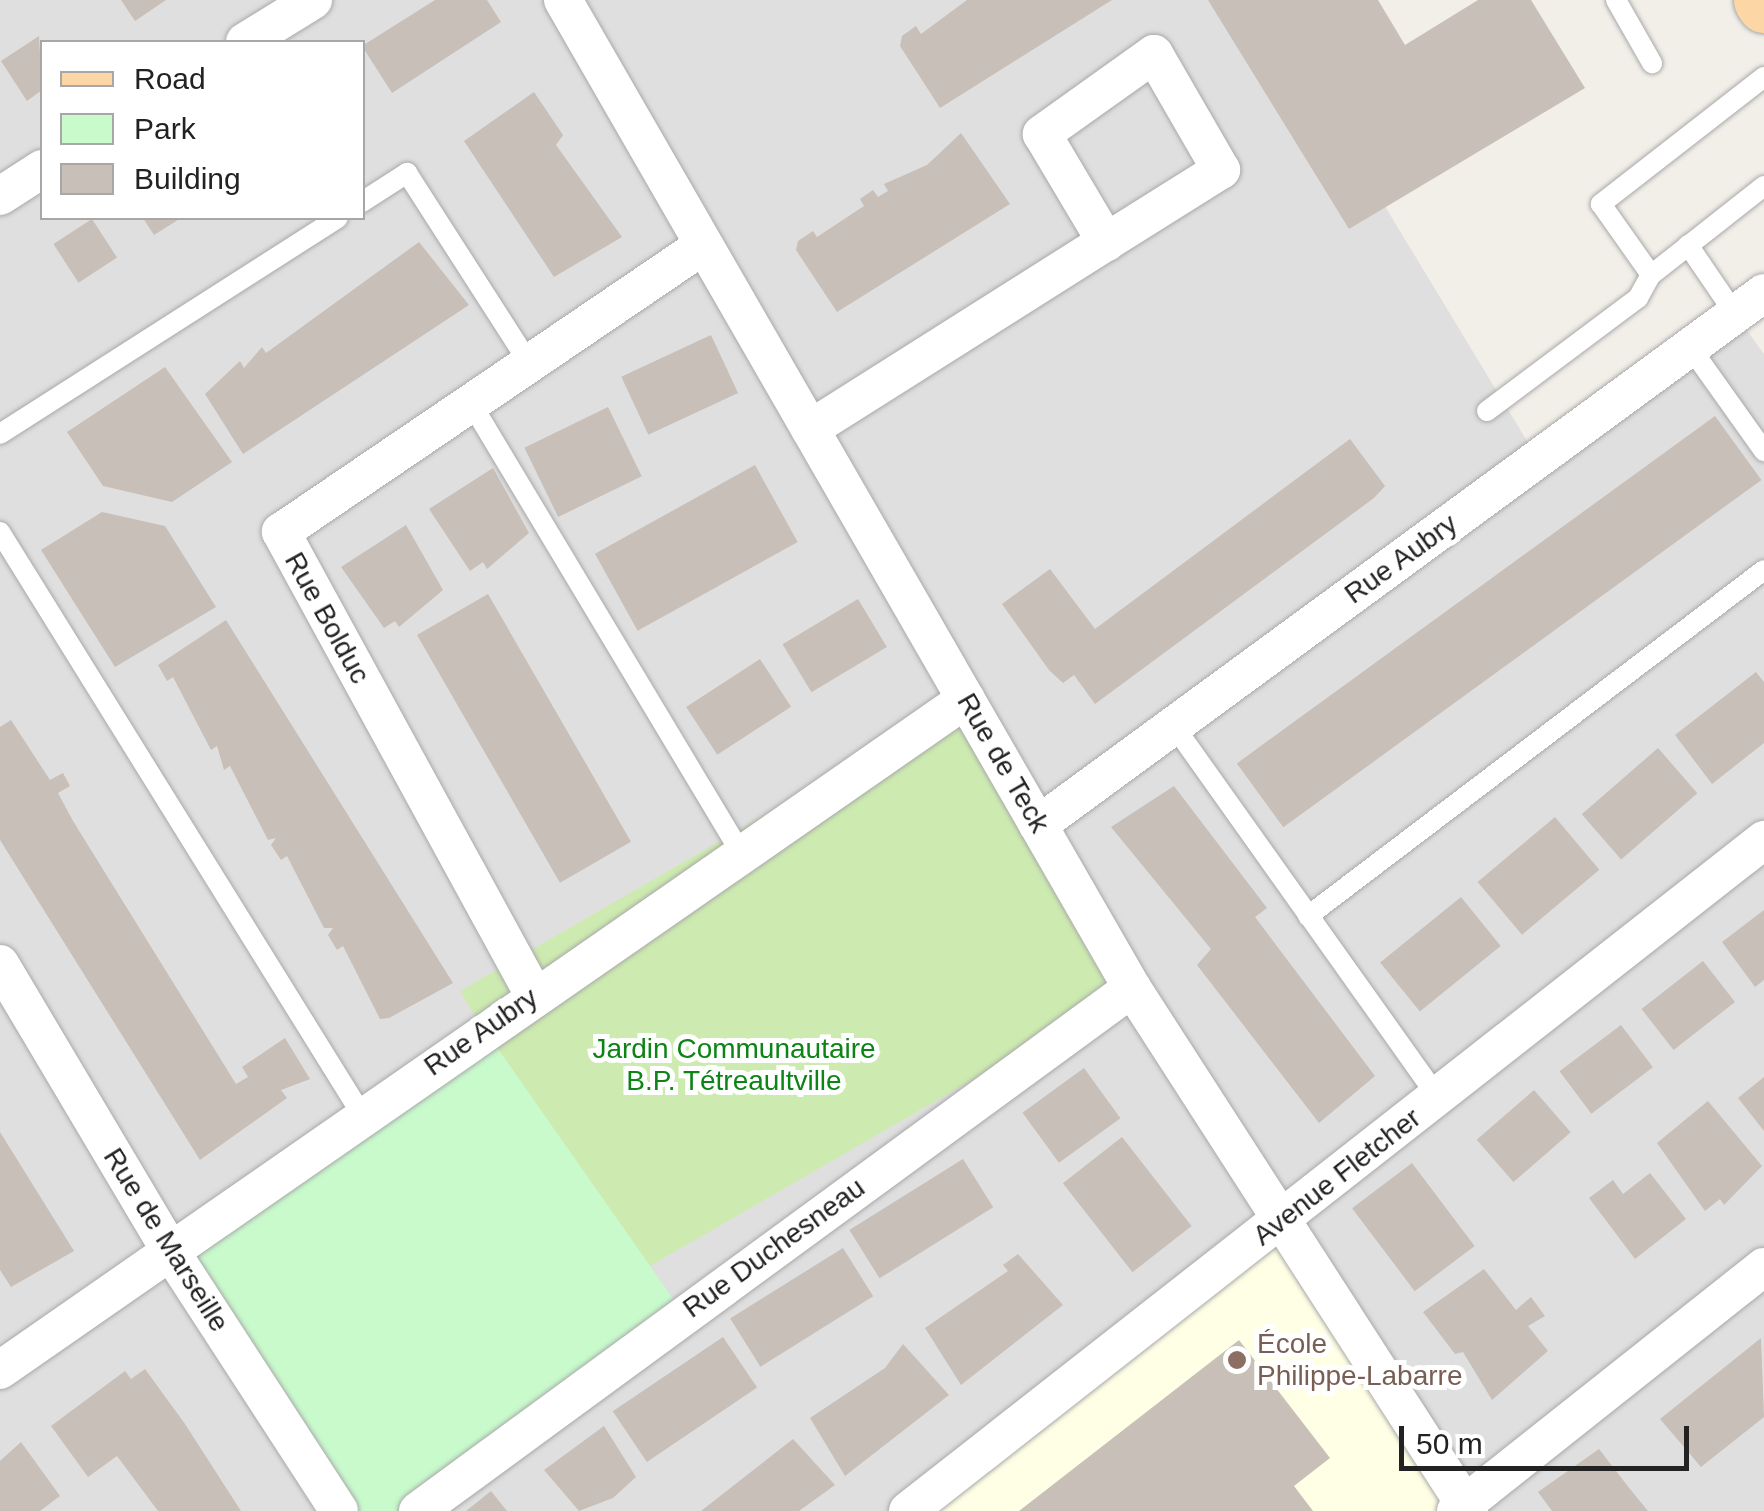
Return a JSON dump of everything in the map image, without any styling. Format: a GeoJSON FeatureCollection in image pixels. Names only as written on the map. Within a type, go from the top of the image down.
{"type":"FeatureCollection","features":[{"type":"Feature","properties":{"kind":"street"},"geometry":{"type":"LineString","coordinates":[[248,40],[313,0]]}},
{"type":"Feature","properties":{"kind":"street","name":"Rue de Teck"},"geometry":{"type":"LineString","coordinates":[[564,0],[1132,988],[1463,1509]]}},
{"type":"Feature","properties":{"kind":"street"},"geometry":{"type":"LineString","coordinates":[[810,428],[1106,242],[1220,170],[1154,54],[1042,134],[1106,242]]}},
{"type":"Feature","properties":{"kind":"street"},"geometry":{"type":"LineString","coordinates":[[0,196],[40,170]]}},
{"type":"Feature","properties":{"kind":"street","name":"Rue Bolduc"},"geometry":{"type":"LineString","coordinates":[[534,994],[280,532],[704,245]]}},
{"type":"Feature","properties":{"kind":"street","name":"Rue Aubry"},"geometry":{"type":"LineString","coordinates":[[1038,825],[1749,304]]}},
{"type":"Feature","properties":{"kind":"street","name":"Rue Aubry"},"geometry":{"type":"LineString","coordinates":[[0,1370],[534,994],[966,699]]}},
{"type":"Feature","properties":{"kind":"street","name":"Avenue Fletcher"},"geometry":{"type":"LineString","coordinates":[[908,1511],[1764,840]]}},
{"type":"Feature","properties":{"kind":"street","name":"Rue de Marseille"},"geometry":{"type":"LineString","coordinates":[[0,964],[169,1249],[339,1511]]}},
{"type":"Feature","properties":{"kind":"street","name":"Rue Duchesneau"},"geometry":{"type":"LineString","coordinates":[[418,1511],[1132,988]]}},
{"type":"Feature","properties":{"kind":"street"},"geometry":{"type":"LineString","coordinates":[[1463,1509],[1764,1267]]}},
{"type":"Feature","properties":{"kind":"lane"},"geometry":{"type":"LineString","coordinates":[[1616,0],[1652,63]]}},
{"type":"Feature","properties":{"kind":"lane"},"geometry":{"type":"LineString","coordinates":[[1651,275],[1601,204],[1764,77]]}},
{"type":"Feature","properties":{"kind":"lane"},"geometry":{"type":"LineString","coordinates":[[365,200],[407,173],[529,363]]}},
{"type":"Feature","properties":{"kind":"lane"},"geometry":{"type":"LineString","coordinates":[[1488,410],[1638,298],[1651,275],[1764,186]]}},
{"type":"Feature","properties":{"kind":"lane"},"geometry":{"type":"LineString","coordinates":[[0,434],[335,220]]}},
{"type":"Feature","properties":{"kind":"lane"},"geometry":{"type":"LineString","coordinates":[[1688,245],[1749,304]]}},
{"type":"Feature","properties":{"kind":"lane"},"geometry":{"type":"LineString","coordinates":[[1690,347],[1764,451]]}},
{"type":"Feature","properties":{"kind":"lane"},"geometry":{"type":"LineString","coordinates":[[471,403],[741,853]]}},
{"type":"Feature","properties":{"kind":"lane"},"geometry":{"type":"LineString","coordinates":[[0,532],[362,1115]]}},
{"type":"Feature","properties":{"kind":"lane"},"geometry":{"type":"LineString","coordinates":[[1308,916],[1764,570]]}},
{"type":"Feature","properties":{"kind":"lane"},"geometry":{"type":"LineString","coordinates":[[1174,726],[1438,1098]]}},
{"type":"Feature","properties":{"kind":"shaded area"},"geometry":{"type":"Polygon","coordinates":[[[0,0],[306,0],[241,40],[40,40],[40,220],[365,220],[365,40],[246,40],[310,0],[1260,0],[1538,459],[1735,314],[1764,354],[1764,1511],[0,1511],[0,0]]]}},
{"type":"Feature","properties":{"kind":"shaded area","name":"École Philippe-Labarre"},"geometry":{"type":"Polygon","coordinates":[[[1282,1221],[1456,1511],[908,1511],[1282,1221]]]}},
{"type":"Feature","properties":{"kind":"green space","name":"Jardin Communautaire B.P. Tétreaultville"},"geometry":{"type":"Polygon","coordinates":[[[966,699],[1132,987],[627,1279],[460,991],[966,699]]]}},
{"type":"Feature","properties":{"kind":"green space"},"geometry":{"type":"Polygon","coordinates":[[[484,1029],[683,1313],[418,1511],[339,1511],[169,1249],[484,1029]]]}},
{"type":"Feature","properties":{"kind":"building"},"geometry":{"type":"Polygon","coordinates":[[[121,0],[166,0],[135,21],[121,0]]]}},
{"type":"Feature","properties":{"kind":"building"},"geometry":{"type":"Polygon","coordinates":[[[435,0],[487,0],[501,22],[392,93],[365,51],[365,44],[435,0]]]}},
{"type":"Feature","properties":{"kind":"building"},"geometry":{"type":"Polygon","coordinates":[[[967,0],[1112,0],[940,108],[900,46],[902,36],[916,26],[921,34],[967,0]]]}},
{"type":"Feature","properties":{"kind":"building"},"geometry":{"type":"Polygon","coordinates":[[[1208,0],[1378,0],[1405,45],[1478,0],[1531,0],[1585,88],[1349,229],[1208,0]]]}},
{"type":"Feature","properties":{"kind":"building"},"geometry":{"type":"Polygon","coordinates":[[[39,36],[40,91],[27,101],[1,61],[39,36]]]}},
{"type":"Feature","properties":{"kind":"building"},"geometry":{"type":"Polygon","coordinates":[[[534,92],[563,135],[556,145],[622,237],[554,277],[464,141],[534,92]]]}},
{"type":"Feature","properties":{"kind":"building"},"geometry":{"type":"Polygon","coordinates":[[[961,133],[1010,204],[837,312],[796,250],[798,241],[813,231],[817,237],[864,206],[860,199],[873,190],[878,197],[888,191],[884,184],[927,165],[961,133]]]}},
{"type":"Feature","properties":{"kind":"building"},"geometry":{"type":"Polygon","coordinates":[[[93,220],[117,258],[78,283],[53,244],[93,220]]]}},
{"type":"Feature","properties":{"kind":"building"},"geometry":{"type":"Polygon","coordinates":[[[144,220],[178,220],[154,235],[144,220]]]}},
{"type":"Feature","properties":{"kind":"building"},"geometry":{"type":"Polygon","coordinates":[[[419,242],[469,305],[243,454],[205,394],[240,361],[244,368],[262,347],[266,353],[419,242]]]}},
{"type":"Feature","properties":{"kind":"building"},"geometry":{"type":"Polygon","coordinates":[[[711,335],[738,393],[648,435],[621,377],[711,335]]]}},
{"type":"Feature","properties":{"kind":"building"},"geometry":{"type":"Polygon","coordinates":[[[165,367],[232,462],[172,502],[103,486],[67,432],[165,367]]]}},
{"type":"Feature","properties":{"kind":"building"},"geometry":{"type":"Polygon","coordinates":[[[608,407],[642,476],[558,517],[524,448],[608,407]]]}},
{"type":"Feature","properties":{"kind":"building"},"geometry":{"type":"Polygon","coordinates":[[[1715,416],[1761,480],[1283,827],[1237,763],[1715,416]]]}},
{"type":"Feature","properties":{"kind":"building"},"geometry":{"type":"Polygon","coordinates":[[[1350,439],[1385,486],[1374,498],[1095,704],[1074,675],[1063,683],[1049,670],[1002,604],[1050,569],[1095,629],[1350,439]]]}},
{"type":"Feature","properties":{"kind":"building"},"geometry":{"type":"Polygon","coordinates":[[[755,465],[798,542],[638,631],[595,554],[755,465]]]}},
{"type":"Feature","properties":{"kind":"building"},"geometry":{"type":"Polygon","coordinates":[[[493,468],[529,533],[487,569],[483,562],[470,571],[429,509],[493,468]]]}},
{"type":"Feature","properties":{"kind":"building"},"geometry":{"type":"Polygon","coordinates":[[[102,512],[165,526],[216,607],[115,667],[41,550],[102,512]]]}},
{"type":"Feature","properties":{"kind":"building"},"geometry":{"type":"Polygon","coordinates":[[[406,525],[443,590],[399,627],[395,621],[384,628],[341,567],[406,525]]]}},
{"type":"Feature","properties":{"kind":"building"},"geometry":{"type":"Polygon","coordinates":[[[488,594],[631,842],[560,883],[417,635],[488,594]]]}},
{"type":"Feature","properties":{"kind":"building"},"geometry":{"type":"Polygon","coordinates":[[[858,599],[887,647],[811,692],[783,644],[858,599]]]}},
{"type":"Feature","properties":{"kind":"building"},"geometry":{"type":"Polygon","coordinates":[[[226,620],[453,983],[389,1018],[380,1019],[343,946],[337,950],[328,935],[333,928],[324,928],[287,856],[281,860],[271,845],[276,838],[268,840],[230,766],[224,770],[217,746],[211,750],[173,677],[167,681],[158,665],[226,620]]]}},
{"type":"Feature","properties":{"kind":"building"},"geometry":{"type":"Polygon","coordinates":[[[760,659],[791,707],[717,755],[686,707],[760,659]]]}},
{"type":"Feature","properties":{"kind":"building"},"geometry":{"type":"Polygon","coordinates":[[[1756,672],[1764,682],[1764,743],[1712,784],[1675,735],[1756,672]]]}},
{"type":"Feature","properties":{"kind":"building"},"geometry":{"type":"Polygon","coordinates":[[[11,720],[50,780],[63,773],[70,786],[58,793],[73,821],[236,1084],[248,1077],[242,1067],[285,1038],[310,1079],[281,1090],[287,1098],[200,1160],[0,840],[0,727],[11,720]]]}},
{"type":"Feature","properties":{"kind":"building"},"geometry":{"type":"Polygon","coordinates":[[[1658,748],[1697,793],[1621,860],[1582,814],[1658,748]]]}},
{"type":"Feature","properties":{"kind":"building"},"geometry":{"type":"Polygon","coordinates":[[[1174,786],[1267,908],[1255,917],[1375,1076],[1319,1123],[1197,965],[1211,949],[1111,827],[1174,786]]]}},
{"type":"Feature","properties":{"kind":"building"},"geometry":{"type":"Polygon","coordinates":[[[1555,817],[1599,870],[1522,935],[1478,882],[1555,817]]]}},
{"type":"Feature","properties":{"kind":"building"},"geometry":{"type":"Polygon","coordinates":[[[1461,897],[1501,946],[1420,1011],[1380,962],[1461,897]]]}},
{"type":"Feature","properties":{"kind":"building"},"geometry":{"type":"Polygon","coordinates":[[[1764,910],[1764,980],[1755,987],[1722,942],[1764,910]]]}},
{"type":"Feature","properties":{"kind":"building"},"geometry":{"type":"Polygon","coordinates":[[[1703,961],[1735,1002],[1674,1050],[1642,1009],[1703,961]]]}},
{"type":"Feature","properties":{"kind":"building"},"geometry":{"type":"Polygon","coordinates":[[[1621,1025],[1653,1067],[1591,1114],[1560,1071],[1621,1025]]]}},
{"type":"Feature","properties":{"kind":"building"},"geometry":{"type":"Polygon","coordinates":[[[1084,1068],[1120,1118],[1059,1163],[1023,1113],[1084,1068]]]}},
{"type":"Feature","properties":{"kind":"building"},"geometry":{"type":"Polygon","coordinates":[[[1764,1077],[1764,1131],[1738,1098],[1764,1077]]]}},
{"type":"Feature","properties":{"kind":"building"},"geometry":{"type":"Polygon","coordinates":[[[1534,1090],[1571,1132],[1513,1182],[1477,1140],[1534,1090]]]}},
{"type":"Feature","properties":{"kind":"building"},"geometry":{"type":"Polygon","coordinates":[[[1708,1101],[1762,1166],[1724,1205],[1720,1199],[1705,1211],[1657,1143],[1708,1101]]]}},
{"type":"Feature","properties":{"kind":"building"},"geometry":{"type":"Polygon","coordinates":[[[0,1132],[74,1251],[11,1287],[0,1270],[0,1132]]]}},
{"type":"Feature","properties":{"kind":"building"},"geometry":{"type":"Polygon","coordinates":[[[1122,1137],[1192,1226],[1132,1272],[1063,1183],[1122,1137]]]}},
{"type":"Feature","properties":{"kind":"building"},"geometry":{"type":"Polygon","coordinates":[[[963,1159],[993,1207],[880,1278],[849,1230],[963,1159]]]}},
{"type":"Feature","properties":{"kind":"building"},"geometry":{"type":"Polygon","coordinates":[[[1412,1163],[1475,1246],[1415,1291],[1352,1208],[1412,1163]]]}},
{"type":"Feature","properties":{"kind":"building"},"geometry":{"type":"Polygon","coordinates":[[[1650,1173],[1686,1219],[1635,1259],[1589,1198],[1613,1180],[1623,1194],[1650,1173]]]}},
{"type":"Feature","properties":{"kind":"building"},"geometry":{"type":"Polygon","coordinates":[[[843,1248],[873,1296],[760,1367],[730,1318],[843,1248]]]}},
{"type":"Feature","properties":{"kind":"building"},"geometry":{"type":"Polygon","coordinates":[[[1018,1254],[1063,1305],[961,1385],[925,1328],[1008,1271],[1003,1265],[1018,1254]]]}},
{"type":"Feature","properties":{"kind":"building"},"geometry":{"type":"Polygon","coordinates":[[[1484,1269],[1516,1310],[1531,1297],[1545,1316],[1528,1326],[1548,1351],[1492,1400],[1463,1352],[1455,1354],[1423,1312],[1484,1269]]]}},
{"type":"Feature","properties":{"kind":"building"},"geometry":{"type":"Polygon","coordinates":[[[723,1337],[757,1388],[647,1462],[613,1411],[723,1337]]]}},
{"type":"Feature","properties":{"kind":"building"},"geometry":{"type":"Polygon","coordinates":[[[1761,1338],[1764,1417],[1701,1467],[1660,1419],[1761,1338]]]}},
{"type":"Feature","properties":{"kind":"building"},"geometry":{"type":"Polygon","coordinates":[[[1239,1340],[1330,1458],[1294,1486],[1313,1511],[1019,1511],[1239,1340]]]}},
{"type":"Feature","properties":{"kind":"building"},"geometry":{"type":"Polygon","coordinates":[[[903,1344],[949,1395],[845,1476],[810,1418],[885,1368],[903,1344]]]}},
{"type":"Feature","properties":{"kind":"building"},"geometry":{"type":"Polygon","coordinates":[[[145,1369],[241,1511],[158,1511],[117,1456],[88,1477],[51,1426],[125,1371],[131,1379],[145,1369]]]}},
{"type":"Feature","properties":{"kind":"building"},"geometry":{"type":"Polygon","coordinates":[[[604,1426],[636,1477],[613,1498],[579,1511],[544,1470],[604,1426]]]}},
{"type":"Feature","properties":{"kind":"building"},"geometry":{"type":"Polygon","coordinates":[[[793,1439],[835,1485],[799,1511],[701,1511],[793,1439]]]}},
{"type":"Feature","properties":{"kind":"building"},"geometry":{"type":"Polygon","coordinates":[[[21,1442],[60,1496],[40,1511],[0,1511],[0,1461],[21,1442]]]}},
{"type":"Feature","properties":{"kind":"building"},"geometry":{"type":"Polygon","coordinates":[[[1599,1449],[1648,1511],[1552,1511],[1538,1492],[1599,1449]]]}},
{"type":"Feature","properties":{"kind":"building"},"geometry":{"type":"Polygon","coordinates":[[[491,1491],[507,1511],[466,1511],[491,1491]]]}},
{"type":"Feature","properties":{"kind":"place","name":"École Philippe-Labarre"},"geometry":{"type":"Point","coordinates":[1237,1360]}}]}
